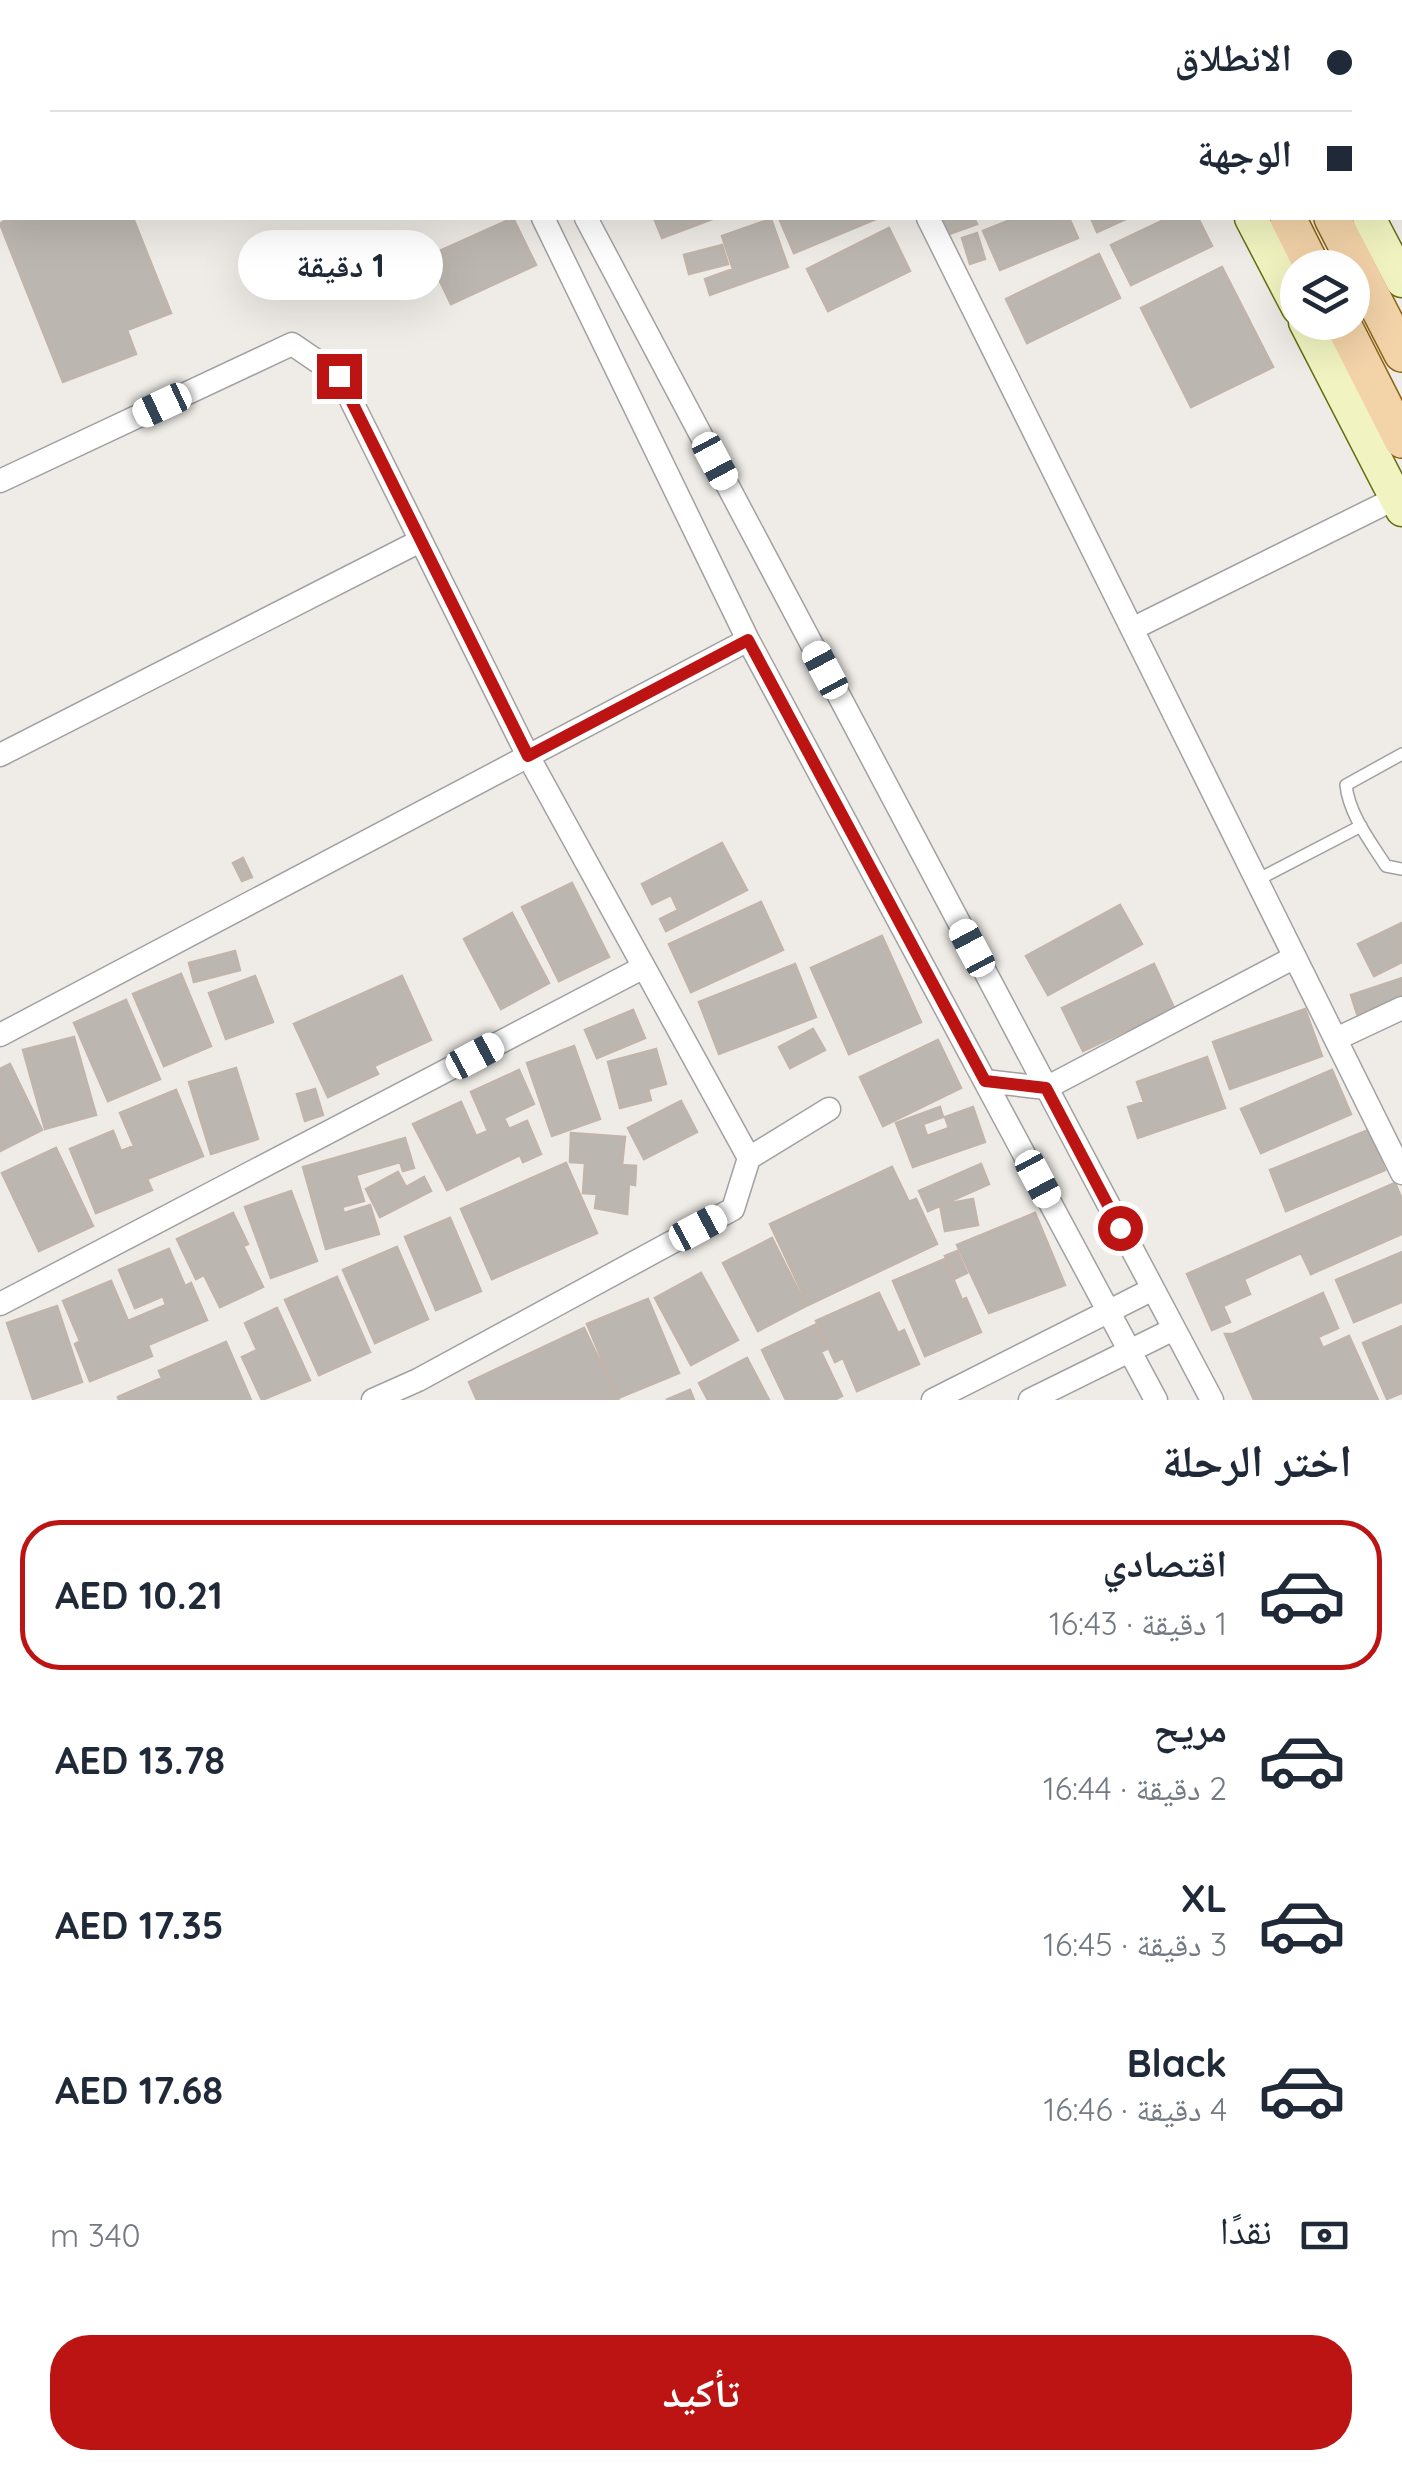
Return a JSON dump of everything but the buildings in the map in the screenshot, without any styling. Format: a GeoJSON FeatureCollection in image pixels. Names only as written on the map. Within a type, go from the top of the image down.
{"type":"FeatureCollection","features":[{"type":"Feature","properties":{"kind":"main road"},"geometry":{"type":"LineString","coordinates":[[1251,220],[1280,274]]}},
{"type":"Feature","properties":{"kind":"main road"},"geometry":{"type":"LineString","coordinates":[[1289,220],[1305,250]]}},
{"type":"Feature","properties":{"kind":"main road"},"geometry":{"type":"LineString","coordinates":[[1333,220],[1402,354]]}},
{"type":"Feature","properties":{"kind":"main road"},"geometry":{"type":"LineString","coordinates":[[1371,220],[1400,273]]}},
{"type":"Feature","properties":{"kind":"main road"},"geometry":{"type":"LineString","coordinates":[[1314,340],[1399,504]]}},
{"type":"Feature","properties":{"kind":"main road"},"geometry":{"type":"LineString","coordinates":[[1351,340],[1402,440]]}},
{"type":"Feature","properties":{"kind":"street"},"geometry":{"type":"LineString","coordinates":[[544,220],[748,640],[1156,1400]]}},
{"type":"Feature","properties":{"kind":"street"},"geometry":{"type":"LineString","coordinates":[[587,220],[1212,1400]]}},
{"type":"Feature","properties":{"kind":"street"},"geometry":{"type":"LineString","coordinates":[[929,220],[1402,1173]]}},
{"type":"Feature","properties":{"kind":"street"},"geometry":{"type":"LineString","coordinates":[[0,481],[292,344],[339,376],[528,756],[750,1158]]}},
{"type":"Feature","properties":{"kind":"street"},"geometry":{"type":"LineString","coordinates":[[1132,629],[1399,504]]}},
{"type":"Feature","properties":{"kind":"street"},"geometry":{"type":"LineString","coordinates":[[0,755],[420,540]]}},
{"type":"Feature","properties":{"kind":"street"},"geometry":{"type":"LineString","coordinates":[[0,1035],[748,640]]}},
{"type":"Feature","properties":{"kind":"street"},"geometry":{"type":"LineString","coordinates":[[985,1081],[1046,1088],[1295,957]]}},
{"type":"Feature","properties":{"kind":"street"},"geometry":{"type":"LineString","coordinates":[[0,1304],[644,967]]}},
{"type":"Feature","properties":{"kind":"street"},"geometry":{"type":"LineString","coordinates":[[1336,1039],[1400,1013]]}},
{"type":"Feature","properties":{"kind":"street"},"geometry":{"type":"LineString","coordinates":[[373,1400],[423,1390],[733,1209],[750,1158],[828,1109]]}},
{"type":"Feature","properties":{"kind":"street"},"geometry":{"type":"LineString","coordinates":[[933,1400],[1153,1289]]}},
{"type":"Feature","properties":{"kind":"street"},"geometry":{"type":"LineString","coordinates":[[1030,1400],[1174,1329]]}},
{"type":"Feature","properties":{"kind":"lane"},"geometry":{"type":"LineString","coordinates":[[1402,754],[1346,784],[1347,796],[1361,826],[1386,866],[1402,869]]}},
{"type":"Feature","properties":{"kind":"lane"},"geometry":{"type":"LineString","coordinates":[[1257,880],[1361,826]]}},
{"type":"Feature","properties":{"kind":"route"},"geometry":{"type":"LineString","coordinates":[[339,376],[528,756],[748,640],[985,1081],[1046,1088],[1120,1228]]}}]}
